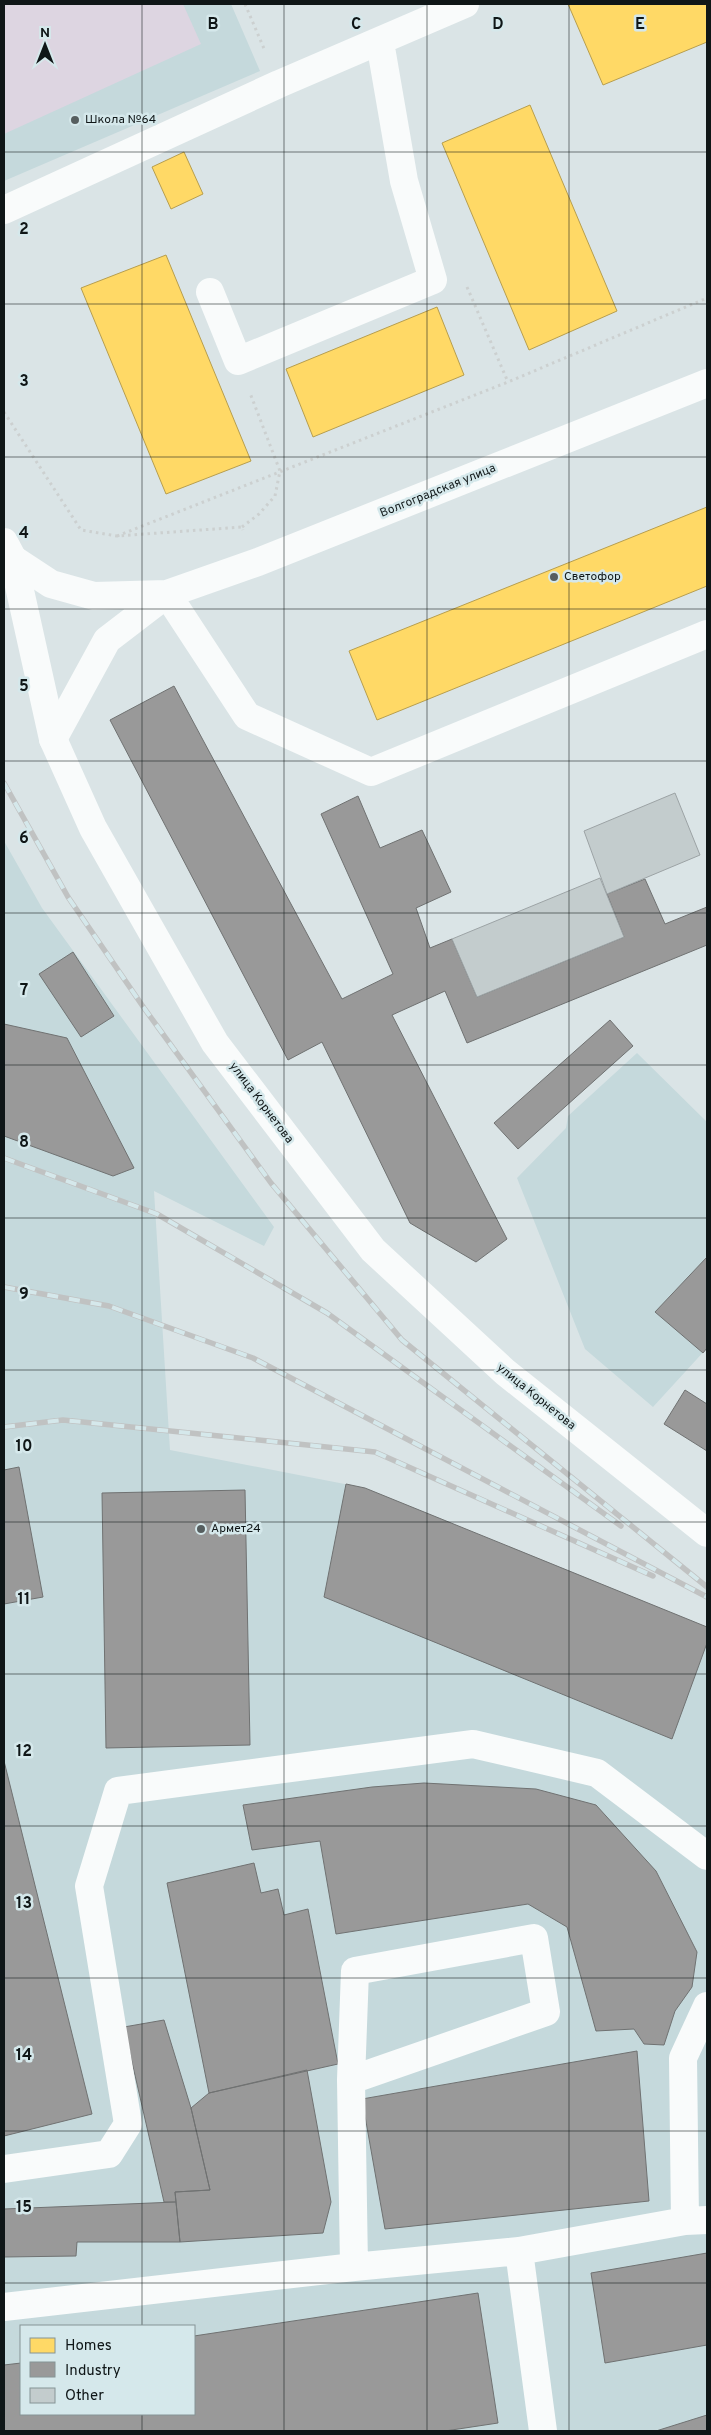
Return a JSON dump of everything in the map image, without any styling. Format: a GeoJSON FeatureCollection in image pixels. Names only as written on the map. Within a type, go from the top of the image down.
{"type":"FeatureCollection","features":[{"type":"Feature","properties":{"kind":"main road"},"geometry":{"type":"LineString","coordinates":[[4,210],[279,84],[465,4]]}},
{"type":"Feature","properties":{"kind":"main road"},"geometry":{"type":"LineString","coordinates":[[210,292],[238,361],[433,280],[404,181],[380,42]]}},
{"type":"Feature","properties":{"kind":"main road","name":"Волгоградская улица"},"geometry":{"type":"LineString","coordinates":[[166,594],[258,562],[707,383]]}},
{"type":"Feature","properties":{"kind":"main road"},"geometry":{"type":"LineString","coordinates":[[8,550],[51,584],[94,596],[166,594]]}},
{"type":"Feature","properties":{"kind":"main road","name":"улица Корнетова"},"geometry":{"type":"LineString","coordinates":[[8,550],[53,739],[93,828],[215,1043],[373,1250],[505,1372],[707,1533]]}},
{"type":"Feature","properties":{"kind":"main road"},"geometry":{"type":"LineString","coordinates":[[166,594],[247,716],[370,772],[707,634]]}},
{"type":"Feature","properties":{"kind":"main road"},"geometry":{"type":"LineString","coordinates":[[53,739],[107,640],[166,594]]}},
{"type":"Feature","properties":{"kind":"main road"},"geometry":{"type":"LineString","coordinates":[[4,2169],[109,2154],[128,2124],[89,1886],[118,1791],[473,1744],[597,1773],[707,1856]]}},
{"type":"Feature","properties":{"kind":"main road"},"geometry":{"type":"LineString","coordinates":[[350,2080],[546,2012],[534,1938],[355,1971],[350,2080],[354,2267]]}},
{"type":"Feature","properties":{"kind":"main road"},"geometry":{"type":"LineString","coordinates":[[4,2308],[354,2267],[519,2251],[696,2220],[683,2058],[707,2006]]}},
{"type":"Feature","properties":{"kind":"main road"},"geometry":{"type":"LineString","coordinates":[[519,2251],[543,2431]]}},
{"type":"Feature","properties":{"kind":"path"},"geometry":{"type":"LineString","coordinates":[[245,4],[279,84]]}},
{"type":"Feature","properties":{"kind":"path"},"geometry":{"type":"LineString","coordinates":[[433,280],[464,281],[508,382]]}},
{"type":"Feature","properties":{"kind":"path"},"geometry":{"type":"LineString","coordinates":[[117,536],[508,382],[707,298]]}},
{"type":"Feature","properties":{"kind":"path"},"geometry":{"type":"LineString","coordinates":[[4,412],[81,530],[117,536],[242,527],[259,514],[275,496],[280,471],[238,361]]}},
{"type":"Feature","properties":{"kind":"path"},"geometry":{"type":"LineString","coordinates":[[242,527],[246,535]]}},
{"type":"Feature","properties":{"kind":"shaded area","name":"Школа №64"},"geometry":{"type":"Polygon","coordinates":[[[4,4],[231,4],[260,71],[4,181],[4,4]]]}},
{"type":"Feature","properties":{"kind":"shaded area"},"geometry":{"type":"Polygon","coordinates":[[[4,4],[183,4],[201,44],[4,134],[4,4]]]}},
{"type":"Feature","properties":{"kind":"shaded area"},"geometry":{"type":"Polygon","coordinates":[[[4,841],[42,908],[274,1227],[264,1246],[154,1191],[170,1450],[365,1488],[707,1627],[707,2431],[4,2431],[4,841]]]}},
{"type":"Feature","properties":{"kind":"shaded area"},"geometry":{"type":"Polygon","coordinates":[[[637,1053],[707,1122],[707,1348],[653,1407],[585,1349],[517,1178],[566,1128],[568,1116],[637,1053]]]}},
{"type":"Feature","properties":{"kind":"building: Homes"},"geometry":{"type":"Polygon","coordinates":[[[568,4],[707,4],[707,42],[603,85],[568,4]]]}},
{"type":"Feature","properties":{"kind":"building: Homes"},"geometry":{"type":"Polygon","coordinates":[[[530,105],[617,311],[529,350],[442,143],[530,105]]]}},
{"type":"Feature","properties":{"kind":"building: Homes"},"geometry":{"type":"Polygon","coordinates":[[[184,152],[203,194],[171,209],[152,167],[184,152]]]}},
{"type":"Feature","properties":{"kind":"building: Homes"},"geometry":{"type":"Polygon","coordinates":[[[166,255],[251,461],[166,494],[81,288],[166,255]]]}},
{"type":"Feature","properties":{"kind":"building: Homes"},"geometry":{"type":"Polygon","coordinates":[[[437,307],[464,375],[313,437],[286,369],[437,307]]]}},
{"type":"Feature","properties":{"kind":"building: Homes"},"geometry":{"type":"Polygon","coordinates":[[[707,507],[707,586],[377,720],[349,651],[707,507]]]}},
{"type":"Feature","properties":{"kind":"building: Industry"},"geometry":{"type":"Polygon","coordinates":[[[174,686],[342,999],[393,974],[321,814],[358,796],[380,848],[422,830],[451,892],[416,908],[430,948],[452,939],[477,997],[624,937],[607,894],[645,879],[665,924],[707,907],[707,945],[467,1043],[445,991],[392,1015],[507,1239],[476,1262],[410,1223],[322,1042],[288,1060],[110,720],[174,686]]]}},
{"type":"Feature","properties":{"kind":"building: Industry"},"geometry":{"type":"Polygon","coordinates":[[[73,952],[114,1016],[81,1037],[39,974],[73,952]]]}},
{"type":"Feature","properties":{"kind":"building: Industry"},"geometry":{"type":"Polygon","coordinates":[[[610,1020],[633,1046],[518,1149],[494,1123],[610,1020]]]}},
{"type":"Feature","properties":{"kind":"building: Industry"},"geometry":{"type":"Polygon","coordinates":[[[4,1024],[67,1038],[134,1168],[113,1176],[4,1136],[4,1024]]]}},
{"type":"Feature","properties":{"kind":"building: Industry"},"geometry":{"type":"Polygon","coordinates":[[[707,1257],[707,1348],[703,1353],[655,1312],[707,1257]]]}},
{"type":"Feature","properties":{"kind":"building: Industry"},"geometry":{"type":"Polygon","coordinates":[[[685,1390],[707,1404],[707,1451],[664,1424],[685,1390]]]}},
{"type":"Feature","properties":{"kind":"building: Industry"},"geometry":{"type":"Polygon","coordinates":[[[19,1467],[43,1597],[4,1604],[4,1470],[19,1467]]]}},
{"type":"Feature","properties":{"kind":"building: Industry"},"geometry":{"type":"Polygon","coordinates":[[[346,1484],[365,1488],[707,1627],[707,1643],[672,1739],[324,1597],[346,1484]]]}},
{"type":"Feature","properties":{"kind":"building: Industry"},"geometry":{"type":"Polygon","coordinates":[[[245,1490],[250,1745],[106,1748],[102,1493],[245,1490]]]}},
{"type":"Feature","properties":{"kind":"building: Industry"},"geometry":{"type":"Polygon","coordinates":[[[4,1761],[92,2114],[4,2136],[4,1761]]]}},
{"type":"Feature","properties":{"kind":"building: Industry"},"geometry":{"type":"Polygon","coordinates":[[[424,1783],[536,1789],[596,1805],[656,1871],[697,1952],[692,1987],[675,2011],[664,2045],[644,2044],[634,2029],[596,2031],[567,1927],[528,1904],[336,1934],[320,1841],[252,1850],[243,1805],[372,1787],[424,1783]]]}},
{"type":"Feature","properties":{"kind":"building: Industry"},"geometry":{"type":"Polygon","coordinates":[[[254,1863],[261,1893],[278,1889],[284,1915],[308,1909],[338,2064],[209,2093],[167,1883],[254,1863]]]}},
{"type":"Feature","properties":{"kind":"building: Industry"},"geometry":{"type":"Polygon","coordinates":[[[164,2020],[191,2108],[210,2190],[175,2192],[176,2202],[164,2202],[124,2027],[164,2020]]]}},
{"type":"Feature","properties":{"kind":"building: Industry"},"geometry":{"type":"Polygon","coordinates":[[[637,2051],[649,2201],[385,2229],[362,2099],[637,2051]]]}},
{"type":"Feature","properties":{"kind":"building: Industry"},"geometry":{"type":"Polygon","coordinates":[[[307,2070],[331,2202],[323,2233],[180,2242],[175,2192],[210,2190],[191,2108],[209,2093],[307,2070]]]}},
{"type":"Feature","properties":{"kind":"building: Industry"},"geometry":{"type":"Polygon","coordinates":[[[176,2202],[180,2242],[77,2242],[76,2256],[4,2257],[4,2209],[176,2202]]]}},
{"type":"Feature","properties":{"kind":"building: Industry"},"geometry":{"type":"Polygon","coordinates":[[[707,2253],[707,2345],[605,2363],[591,2273],[707,2253]]]}},
{"type":"Feature","properties":{"kind":"building: Industry"},"geometry":{"type":"Polygon","coordinates":[[[478,2293],[498,2423],[445,2431],[4,2431],[4,2365],[20,2363],[20,2415],[195,2415],[195,2336],[478,2293]]]}},
{"type":"Feature","properties":{"kind":"building: Industry"},"geometry":{"type":"Polygon","coordinates":[[[707,2415],[707,2431],[656,2431],[707,2415]]]}},
{"type":"Feature","properties":{"kind":"building: Other"},"geometry":{"type":"Polygon","coordinates":[[[675,793],[700,855],[607,894],[584,831],[675,793]]]}},
{"type":"Feature","properties":{"kind":"building: Other"},"geometry":{"type":"Polygon","coordinates":[[[600,878],[624,937],[477,997],[452,939],[600,878]]]}},
{"type":"Feature","properties":{"kind":"railway"},"geometry":{"type":"LineString","coordinates":[[4,783],[68,897],[144,1008],[271,1183],[402,1340],[707,1587]]}},
{"type":"Feature","properties":{"kind":"railway"},"geometry":{"type":"LineString","coordinates":[[4,1158],[157,1214],[327,1313],[621,1526]]}},
{"type":"Feature","properties":{"kind":"railway"},"geometry":{"type":"LineString","coordinates":[[4,1287],[109,1306],[253,1358],[707,1597]]}},
{"type":"Feature","properties":{"kind":"railway"},"geometry":{"type":"LineString","coordinates":[[4,1427],[63,1420],[375,1452],[653,1576]]}},
{"type":"Feature","properties":{"kind":"place","name":"Школа №64"},"geometry":{"type":"Point","coordinates":[75,120]}},
{"type":"Feature","properties":{"kind":"place","name":"Светофор"},"geometry":{"type":"Point","coordinates":[554,577]}},
{"type":"Feature","properties":{"kind":"place","name":"Армет24"},"geometry":{"type":"Point","coordinates":[201,1529]}}]}
